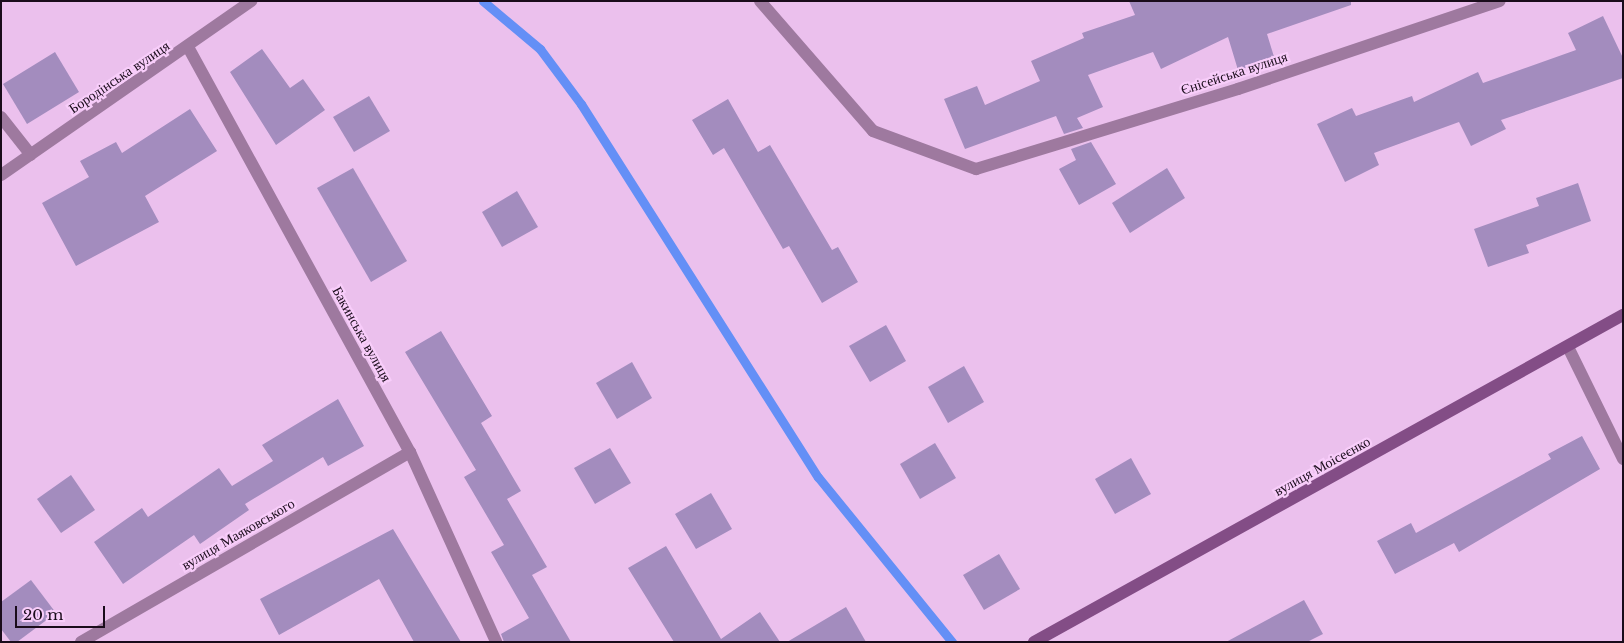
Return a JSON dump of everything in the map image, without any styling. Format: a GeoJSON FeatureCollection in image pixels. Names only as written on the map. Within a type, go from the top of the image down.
{"type":"FeatureCollection","features":[{"type":"Feature","properties":{"kind":"street","name":"Бородінська вулиця"},"geometry":{"type":"LineString","coordinates":[[1,175],[188,47],[251,1]]}},
{"type":"Feature","properties":{"kind":"street","name":"Єнісейська вулиця"},"geometry":{"type":"LineString","coordinates":[[760,1],[873,130],[976,169],[1238,89],[1500,1]]}},
{"type":"Feature","properties":{"kind":"street","name":"Бакинська вулиця"},"geometry":{"type":"LineString","coordinates":[[188,47],[410,452],[496,642]]}},
{"type":"Feature","properties":{"kind":"street"},"geometry":{"type":"LineString","coordinates":[[1,116],[31,155]]}},
{"type":"Feature","properties":{"kind":"street","name":"вулиця Моісеєнко"},"geometry":{"type":"LineString","coordinates":[[1034,642],[1623,315]]}},
{"type":"Feature","properties":{"kind":"street"},"geometry":{"type":"LineString","coordinates":[[1568,347],[1623,459]]}},
{"type":"Feature","properties":{"kind":"street","name":"вулиця Маяковського"},"geometry":{"type":"LineString","coordinates":[[81,642],[410,452]]}},
{"type":"Feature","properties":{"kind":"building"},"geometry":{"type":"Polygon","coordinates":[[[1129,1],[1351,1],[1351,5],[1267,34],[1275,60],[1238,70],[1228,37],[1161,69],[1153,52],[1088,75],[1103,107],[1077,118],[1083,128],[1064,134],[1056,116],[965,149],[944,99],[977,86],[985,105],[1040,81],[1031,61],[1084,38],[1082,33],[1135,15],[1129,1]]]}},
{"type":"Feature","properties":{"kind":"building"},"geometry":{"type":"Polygon","coordinates":[[[1603,16],[1623,58],[1623,78],[1501,120],[1506,129],[1471,146],[1459,122],[1374,153],[1379,165],[1345,182],[1317,124],[1352,108],[1356,116],[1412,96],[1414,102],[1478,72],[1483,83],[1576,50],[1568,33],[1603,16]]]}},
{"type":"Feature","properties":{"kind":"building"},"geometry":{"type":"Polygon","coordinates":[[[262,49],[290,88],[303,79],[325,110],[276,145],[230,72],[262,49]]]}},
{"type":"Feature","properties":{"kind":"building"},"geometry":{"type":"Polygon","coordinates":[[[55,52],[79,92],[27,124],[3,84],[55,52]]]}},
{"type":"Feature","properties":{"kind":"building"},"geometry":{"type":"Polygon","coordinates":[[[369,96],[390,131],[354,152],[333,117],[369,96]]]}},
{"type":"Feature","properties":{"kind":"building"},"geometry":{"type":"Polygon","coordinates":[[[728,99],[758,152],[770,145],[832,250],[838,247],[858,282],[822,303],[789,246],[783,249],[724,148],[713,155],[692,120],[728,99]]]}},
{"type":"Feature","properties":{"kind":"building"},"geometry":{"type":"Polygon","coordinates":[[[190,109],[217,151],[145,196],[159,222],[76,266],[42,203],[89,177],[80,161],[116,142],[122,153],[190,109]]]}},
{"type":"Feature","properties":{"kind":"building"},"geometry":{"type":"Polygon","coordinates":[[[1091,142],[1116,184],[1079,205],[1059,169],[1076,160],[1071,149],[1091,142]]]}},
{"type":"Feature","properties":{"kind":"building"},"geometry":{"type":"Polygon","coordinates":[[[353,168],[407,261],[371,282],[317,188],[353,168]]]}},
{"type":"Feature","properties":{"kind":"building"},"geometry":{"type":"Polygon","coordinates":[[[1167,168],[1185,198],[1130,233],[1112,203],[1167,168]]]}},
{"type":"Feature","properties":{"kind":"building"},"geometry":{"type":"Polygon","coordinates":[[[1578,183],[1591,221],[1526,245],[1529,253],[1488,267],[1474,229],[1539,206],[1536,198],[1578,183]]]}},
{"type":"Feature","properties":{"kind":"building"},"geometry":{"type":"Polygon","coordinates":[[[517,191],[538,227],[502,247],[482,212],[517,191]]]}},
{"type":"Feature","properties":{"kind":"building"},"geometry":{"type":"Polygon","coordinates":[[[886,325],[906,361],[870,382],[849,346],[886,325]]]}},
{"type":"Feature","properties":{"kind":"building"},"geometry":{"type":"Polygon","coordinates":[[[441,331],[492,416],[481,423],[521,491],[507,499],[547,567],[532,575],[571,642],[504,642],[501,634],[529,618],[491,552],[504,545],[464,477],[476,470],[405,352],[441,331]]]}},
{"type":"Feature","properties":{"kind":"building"},"geometry":{"type":"Polygon","coordinates":[[[632,362],[652,398],[617,419],[596,383],[632,362]]]}},
{"type":"Feature","properties":{"kind":"building"},"geometry":{"type":"Polygon","coordinates":[[[964,366],[984,402],[948,423],[928,387],[964,366]]]}},
{"type":"Feature","properties":{"kind":"building"},"geometry":{"type":"Polygon","coordinates":[[[338,399],[364,446],[328,466],[323,457],[245,504],[249,510],[200,544],[194,535],[123,584],[94,542],[142,508],[148,517],[219,468],[232,486],[273,461],[262,445],[338,399]]]}},
{"type":"Feature","properties":{"kind":"building"},"geometry":{"type":"Polygon","coordinates":[[[1582,436],[1600,469],[1459,552],[1454,543],[1395,574],[1377,541],[1411,523],[1416,533],[1551,459],[1548,454],[1582,436]]]}},
{"type":"Feature","properties":{"kind":"building"},"geometry":{"type":"Polygon","coordinates":[[[935,443],[956,478],[920,499],[900,464],[935,443]]]}},
{"type":"Feature","properties":{"kind":"building"},"geometry":{"type":"Polygon","coordinates":[[[610,448],[631,483],[595,504],[574,468],[610,448]]]}},
{"type":"Feature","properties":{"kind":"building"},"geometry":{"type":"Polygon","coordinates":[[[1131,458],[1151,494],[1115,514],[1095,479],[1131,458]]]}},
{"type":"Feature","properties":{"kind":"building"},"geometry":{"type":"Polygon","coordinates":[[[71,475],[95,510],[61,533],[37,499],[71,475]]]}},
{"type":"Feature","properties":{"kind":"building"},"geometry":{"type":"Polygon","coordinates":[[[711,493],[732,529],[696,549],[675,514],[711,493]]]}},
{"type":"Feature","properties":{"kind":"building"},"geometry":{"type":"Polygon","coordinates":[[[393,529],[461,642],[414,642],[379,579],[279,635],[260,599],[393,529]]]}},
{"type":"Feature","properties":{"kind":"building"},"geometry":{"type":"Polygon","coordinates":[[[666,546],[721,639],[760,612],[780,642],[674,642],[628,568],[666,546]]]}},
{"type":"Feature","properties":{"kind":"building"},"geometry":{"type":"Polygon","coordinates":[[[999,554],[1020,589],[984,610],[963,575],[999,554]]]}},
{"type":"Feature","properties":{"kind":"building"},"geometry":{"type":"Polygon","coordinates":[[[31,580],[56,613],[17,642],[11,642],[1,629],[1,602],[31,580]]]}},
{"type":"Feature","properties":{"kind":"building"},"geometry":{"type":"Polygon","coordinates":[[[1304,600],[1323,634],[1307,642],[1226,642],[1304,600]]]}},
{"type":"Feature","properties":{"kind":"building"},"geometry":{"type":"Polygon","coordinates":[[[846,607],[866,642],[787,642],[846,607]]]}},
{"type":"Feature","properties":{"kind":"waterway"},"geometry":{"type":"LineString","coordinates":[[483,1],[540,49],[581,104],[818,477],[952,642]]}}]}
